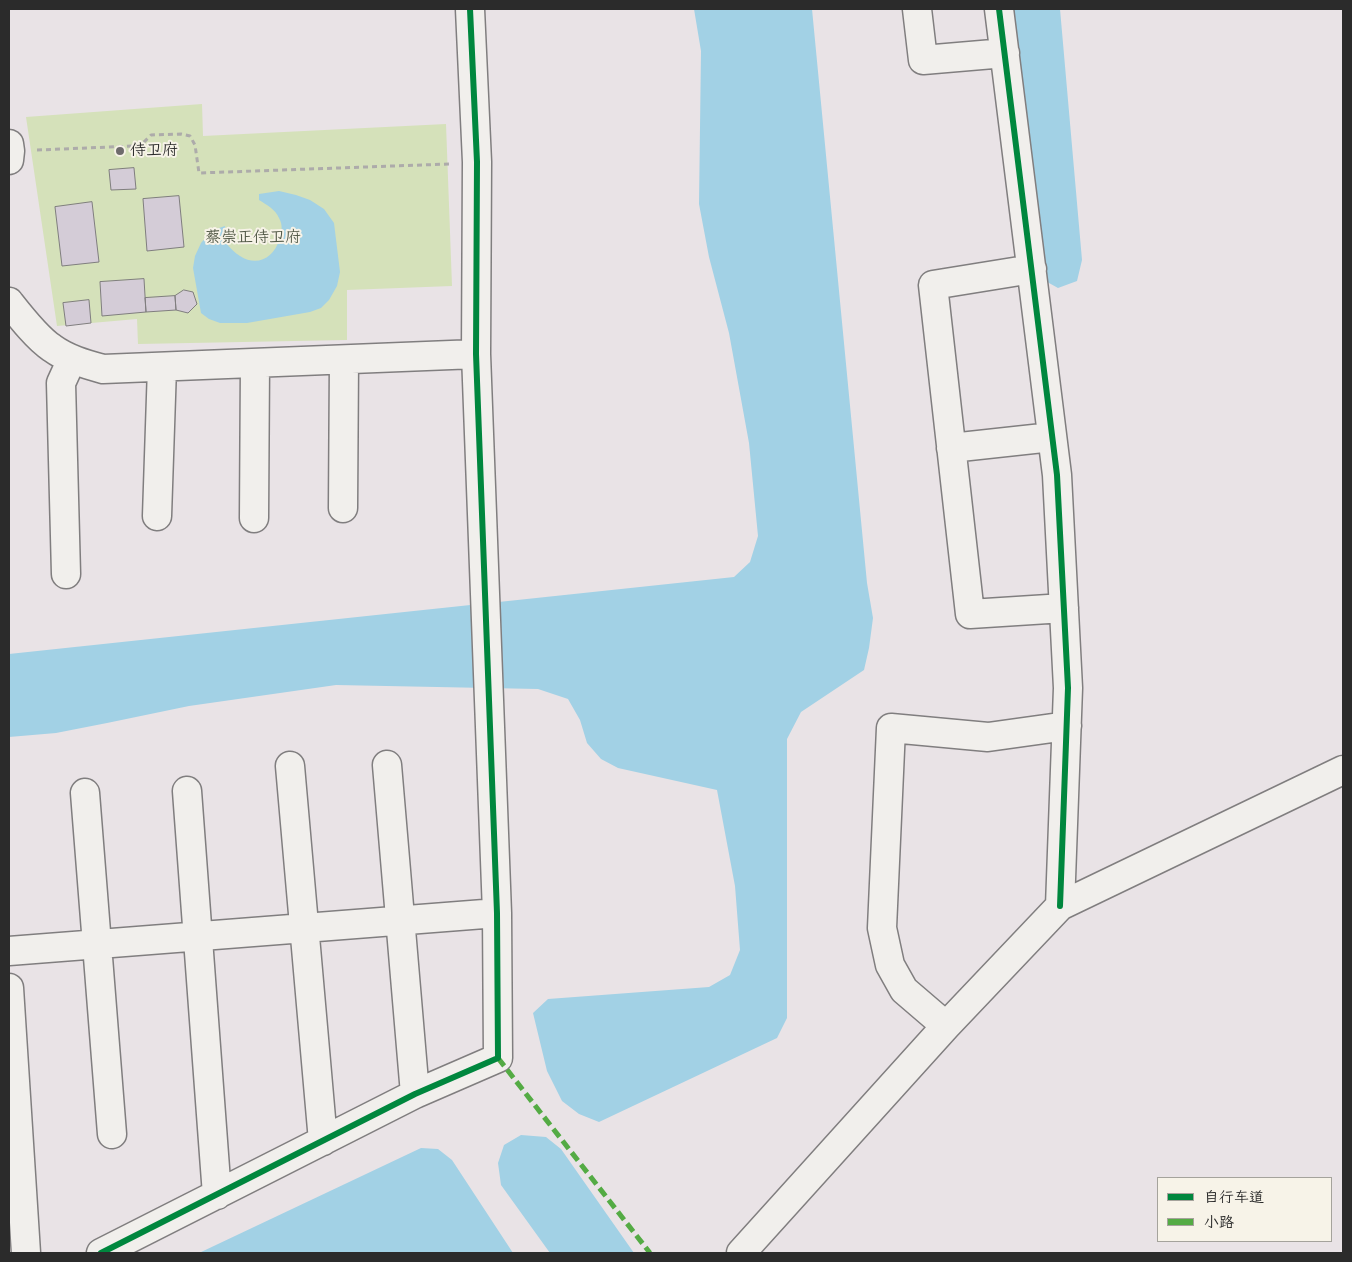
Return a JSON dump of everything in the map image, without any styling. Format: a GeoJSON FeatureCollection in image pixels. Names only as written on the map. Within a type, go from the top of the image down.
{"type":"FeatureCollection","features":[{"type":"Feature","properties":{"kind":"street"},"geometry":{"type":"LineString","coordinates":[[101,1253],[415,1094],[498,1058],[497,913],[476,354],[477,162],[470,9]]}},
{"type":"Feature","properties":{"kind":"street"},"geometry":{"type":"LineString","coordinates":[[917,9],[923,60],[1005,53]]}},
{"type":"Feature","properties":{"kind":"street"},"geometry":{"type":"LineString","coordinates":[[1000,9],[1057,475],[1068,688],[1060,906]]}},
{"type":"Feature","properties":{"kind":"street"},"geometry":{"type":"LineString","coordinates":[[1032,270],[933,285],[970,614],[1064,608]]}},
{"type":"Feature","properties":{"kind":"street"},"geometry":{"type":"LineString","coordinates":[[9,302],[51,348],[72,359],[103,369],[476,354]]}},
{"type":"Feature","properties":{"kind":"street"},"geometry":{"type":"LineString","coordinates":[[66,574],[61,383],[72,359]]}},
{"type":"Feature","properties":{"kind":"street"},"geometry":{"type":"LineString","coordinates":[[343,508],[344,360]]}},
{"type":"Feature","properties":{"kind":"street"},"geometry":{"type":"LineString","coordinates":[[254,518],[255,363]]}},
{"type":"Feature","properties":{"kind":"street"},"geometry":{"type":"LineString","coordinates":[[157,516],[162,367]]}},
{"type":"Feature","properties":{"kind":"street"},"geometry":{"type":"LineString","coordinates":[[951,448],[1052,437]]}},
{"type":"Feature","properties":{"kind":"street"},"geometry":{"type":"LineString","coordinates":[[946,1026],[904,990],[890,965],[882,928],[891,728],[988,737],[1067,726]]}},
{"type":"Feature","properties":{"kind":"street"},"geometry":{"type":"LineString","coordinates":[[290,766],[323,1141]]}},
{"type":"Feature","properties":{"kind":"street"},"geometry":{"type":"LineString","coordinates":[[387,766],[415,1094]]}},
{"type":"Feature","properties":{"kind":"street"},"geometry":{"type":"LineString","coordinates":[[741,1253],[946,1026],[1060,906],[1343,770]]}},
{"type":"Feature","properties":{"kind":"street"},"geometry":{"type":"LineString","coordinates":[[187,791],[217,1195]]}},
{"type":"Feature","properties":{"kind":"street"},"geometry":{"type":"LineString","coordinates":[[85,794],[112,1134]]}},
{"type":"Feature","properties":{"kind":"street"},"geometry":{"type":"LineString","coordinates":[[9,951],[497,913]]}},
{"type":"Feature","properties":{"kind":"street"},"geometry":{"type":"LineString","coordinates":[[9,988],[26,1253]]}},
{"type":"Feature","properties":{"kind":"path"},"geometry":{"type":"LineString","coordinates":[[9,152],[134,146],[142,144],[151,135],[181,134],[190,136],[195,145],[199,174],[477,162]]}},
{"type":"Feature","properties":{"kind":"green space","name":"蔡崇正侍卫府"},"geometry":{"type":"Polygon","coordinates":[[[202,104],[203,136],[446,124],[452,286],[347,290],[347,340],[138,344],[137,319],[57,326],[26,117],[202,104]]]}},
{"type":"Feature","properties":{"kind":"water"},"geometry":{"type":"Polygon","coordinates":[[[694,9],[812,9],[867,583],[873,618],[864,670],[801,712],[787,739],[787,1018],[777,1038],[599,1122],[579,1114],[562,1101],[547,1071],[533,1013],[548,999],[709,987],[730,975],[740,950],[735,886],[717,790],[618,768],[601,759],[587,743],[580,720],[568,699],[538,689],[336,685],[189,706],[56,733],[9,737],[9,654],[734,577],[750,562],[758,536],[749,443],[729,333],[709,257],[699,204],[701,51],[694,9]]]}},
{"type":"Feature","properties":{"kind":"water"},"geometry":{"type":"Polygon","coordinates":[[[1010,9],[1060,9],[1082,260],[1077,281],[1058,288],[1040,278],[1010,9]]]}},
{"type":"Feature","properties":{"kind":"water"},"geometry":{"type":"Polygon","coordinates":[[[279,191],[310,200],[324,209],[334,223],[340,272],[337,286],[329,300],[321,308],[310,312],[247,323],[220,323],[209,319],[201,313],[193,268],[195,256],[201,243],[209,234],[225,226],[226,243],[238,255],[253,261],[269,256],[277,246],[282,226],[275,212],[259,200],[259,194],[279,191]]]}},
{"type":"Feature","properties":{"kind":"water"},"geometry":{"type":"Polygon","coordinates":[[[521,1135],[546,1137],[561,1149],[634,1253],[550,1253],[501,1185],[498,1163],[504,1145],[521,1135]]]}},
{"type":"Feature","properties":{"kind":"water"},"geometry":{"type":"Polygon","coordinates":[[[421,1148],[438,1149],[452,1160],[513,1253],[199,1253],[421,1148]]]}},
{"type":"Feature","properties":{"kind":"building"},"geometry":{"type":"Polygon","coordinates":[[[134,168],[136,189],[111,190],[109,170],[134,168]]]}},
{"type":"Feature","properties":{"kind":"building"},"geometry":{"type":"Polygon","coordinates":[[[179,196],[184,247],[147,251],[143,199],[179,196]]]}},
{"type":"Feature","properties":{"kind":"building"},"geometry":{"type":"Polygon","coordinates":[[[92,202],[99,262],[62,266],[55,207],[92,202]]]}},
{"type":"Feature","properties":{"kind":"building"},"geometry":{"type":"Polygon","coordinates":[[[144,279],[146,312],[102,316],[100,282],[144,279]]]}},
{"type":"Feature","properties":{"kind":"building"},"geometry":{"type":"Polygon","coordinates":[[[184,290],[193,292],[197,304],[188,313],[176,310],[175,296],[184,290]]]}},
{"type":"Feature","properties":{"kind":"building"},"geometry":{"type":"Polygon","coordinates":[[[175,296],[176,310],[146,312],[145,298],[175,296]]]}},
{"type":"Feature","properties":{"kind":"building"},"geometry":{"type":"Polygon","coordinates":[[[89,300],[91,323],[66,326],[63,303],[89,300]]]}},
{"type":"Feature","properties":{"kind":"marked path"},"geometry":{"type":"LineString","coordinates":[[498,1058],[650,1253]]}},
{"type":"Feature","properties":{"kind":"cycle path"},"geometry":{"type":"LineString","coordinates":[[101,1253],[415,1094],[498,1058],[497,913],[476,354],[477,162],[470,9]]}},
{"type":"Feature","properties":{"kind":"cycle path"},"geometry":{"type":"LineString","coordinates":[[999,9],[1057,475],[1068,688],[1060,906]]}},
{"type":"Feature","properties":{"kind":"place","name":"侍卫府"},"geometry":{"type":"Point","coordinates":[120,151]}}]}
